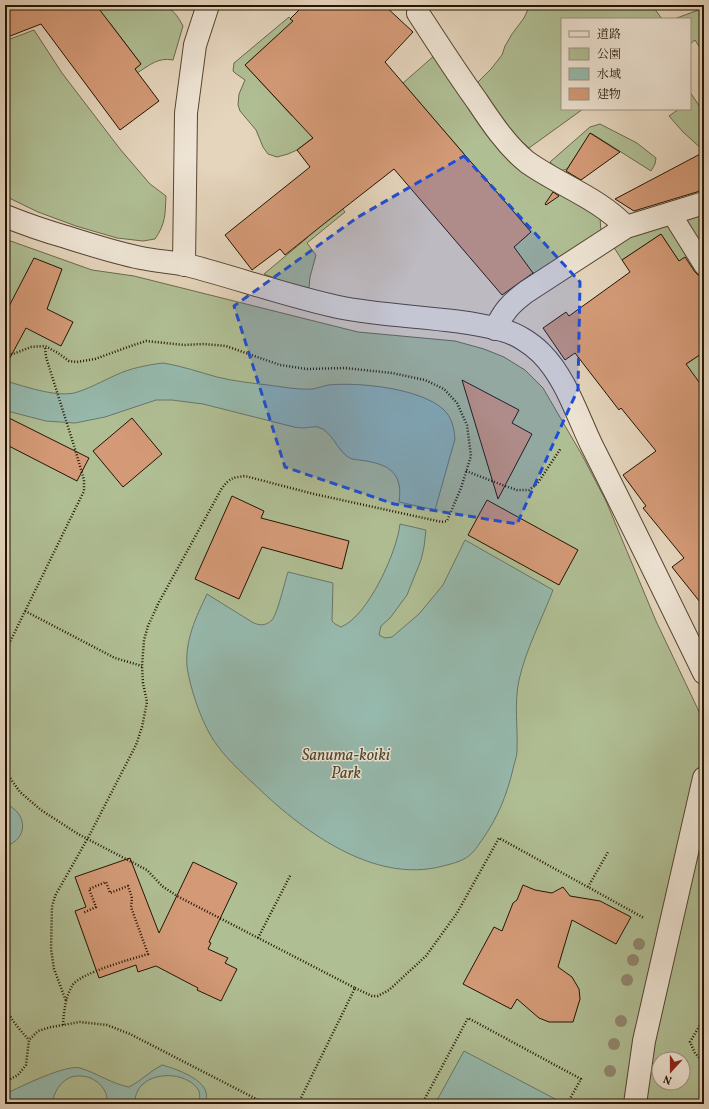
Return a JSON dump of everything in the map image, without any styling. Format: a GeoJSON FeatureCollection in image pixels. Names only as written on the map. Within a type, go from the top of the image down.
{"type":"FeatureCollection","features":[{"type":"Feature","properties":{"kind":"street"},"geometry":{"type":"LineString","coordinates":[[184,265],[186,113],[196,45],[208,5]]}},
{"type":"Feature","properties":{"kind":"street"},"geometry":{"type":"LineString","coordinates":[[418,8],[451,64],[485,114],[514,150],[528,162],[590,199],[619,220],[626,227]]}},
{"type":"Feature","properties":{"kind":"street"},"geometry":{"type":"LineString","coordinates":[[495,329],[513,301],[626,227],[704,203]]}},
{"type":"Feature","properties":{"kind":"street"},"geometry":{"type":"LineString","coordinates":[[5,216],[42,230],[110,251],[144,259],[184,265],[279,292],[355,310],[429,318],[503,330],[528,343],[541,353],[563,384],[586,435],[704,673]]}},
{"type":"Feature","properties":{"kind":"street"},"geometry":{"type":"LineString","coordinates":[[635,1104],[644,1041],[704,778]]}},
{"type":"Feature","properties":{"kind":"lane"},"geometry":{"type":"LineString","coordinates":[[671,213],[704,266]]}},
{"type":"Feature","properties":{"kind":"path"},"geometry":{"type":"LineString","coordinates":[[5,355],[13,354],[31,347],[45,346],[69,361],[77,362],[95,359],[146,342],[184,345],[204,344],[226,346],[280,365],[307,369],[345,368],[392,373],[425,380],[444,389],[457,403],[467,425],[471,456],[461,488],[447,521],[442,522],[314,494],[246,476],[235,477],[229,480],[222,488],[158,604],[148,626],[144,640],[142,666],[143,683],[147,702],[142,727],[136,745],[56,896],[52,907],[51,949],[54,969],[66,1001]]}},
{"type":"Feature","properties":{"kind":"path"},"geometry":{"type":"LineString","coordinates":[[5,652],[84,491],[84,480],[50,373],[45,346]]}},
{"type":"Feature","properties":{"kind":"path"},"geometry":{"type":"LineString","coordinates":[[466,471],[517,490],[529,490],[537,484],[560,449],[564,446]]}},
{"type":"Feature","properties":{"kind":"path"},"geometry":{"type":"LineString","coordinates":[[25,611],[115,658],[142,666]]}},
{"type":"Feature","properties":{"kind":"path"},"geometry":{"type":"LineString","coordinates":[[5,771],[20,792],[41,810],[87,839],[147,870],[162,886],[177,896],[372,996],[378,996],[389,990],[426,956],[457,913],[499,838],[635,913]]}},
{"type":"Feature","properties":{"kind":"path"},"geometry":{"type":"LineString","coordinates":[[588,887],[608,852]]}},
{"type":"Feature","properties":{"kind":"path"},"geometry":{"type":"LineString","coordinates":[[258,938],[291,874]]}},
{"type":"Feature","properties":{"kind":"path"},"geometry":{"type":"LineString","coordinates":[[63,1025],[66,1001],[72,985],[79,978],[148,954],[131,907],[132,898],[128,886],[110,893],[106,882],[89,889],[96,907],[83,913]]}},
{"type":"Feature","properties":{"kind":"path"},"geometry":{"type":"LineString","coordinates":[[298,1104],[355,988]]}},
{"type":"Feature","properties":{"kind":"path"},"geometry":{"type":"LineString","coordinates":[[5,1006],[6,1010],[20,1031],[29,1040]]}},
{"type":"Feature","properties":{"kind":"path"},"geometry":{"type":"LineString","coordinates":[[422,1104],[468,1018],[581,1079],[567,1104]]}},
{"type":"Feature","properties":{"kind":"path"},"geometry":{"type":"LineString","coordinates":[[704,1018],[690,1042],[695,1053],[704,1064]]}},
{"type":"Feature","properties":{"kind":"path"},"geometry":{"type":"LineString","coordinates":[[5,1082],[18,1075],[26,1065],[29,1040],[38,1031],[80,1022],[107,1025],[130,1034],[266,1104]]}},
{"type":"Feature","properties":{"kind":"highlighted area"},"geometry":{"type":"Polygon","coordinates":[[[464,156],[580,282],[578,389],[517,524],[394,504],[285,467],[234,306],[358,217],[464,156]]]}},
{"type":"Feature","properties":{"kind":"green space"},"geometry":{"type":"Polygon","coordinates":[[[103,5],[162,5],[172,11],[183,26],[173,60],[168,59],[158,61],[137,73],[135,69],[141,64],[110,23],[94,8],[103,5]]]}},
{"type":"Feature","properties":{"kind":"green space"},"geometry":{"type":"Polygon","coordinates":[[[530,5],[652,5],[661,18],[561,18],[561,110],[582,110],[529,148],[517,138],[474,86],[491,69],[502,55],[512,34],[524,18],[530,5]]]}},
{"type":"Feature","properties":{"kind":"green space"},"geometry":{"type":"Polygon","coordinates":[[[704,8],[704,54],[695,40],[691,43],[691,18],[677,18],[704,8]]]}},
{"type":"Feature","properties":{"kind":"green space"},"geometry":{"type":"Polygon","coordinates":[[[289,17],[339,66],[315,136],[297,150],[288,154],[277,157],[268,154],[263,147],[256,130],[240,111],[238,105],[239,94],[245,80],[233,71],[234,63],[289,17]],[[276,37],[245,65],[292,116],[317,93],[276,37]]]}},
{"type":"Feature","properties":{"kind":"green space"},"geometry":{"type":"Polygon","coordinates":[[[34,30],[62,73],[120,149],[150,184],[166,196],[163,223],[155,239],[143,241],[117,238],[76,226],[38,212],[5,196],[5,41],[34,30]]]}},
{"type":"Feature","properties":{"kind":"green space"},"geometry":{"type":"Polygon","coordinates":[[[435,55],[492,136],[600,217],[601,232],[537,274],[500,259],[531,232],[403,83],[435,55]]]}},
{"type":"Feature","properties":{"kind":"green space"},"geometry":{"type":"Polygon","coordinates":[[[691,94],[704,113],[704,151],[683,132],[669,116],[678,110],[691,110],[691,94]]]}},
{"type":"Feature","properties":{"kind":"green space"},"geometry":{"type":"Polygon","coordinates":[[[600,124],[637,143],[656,158],[655,164],[651,171],[591,133],[567,169],[560,171],[550,162],[590,127],[600,124]]]}},
{"type":"Feature","properties":{"kind":"green space"},"geometry":{"type":"Polygon","coordinates":[[[332,195],[345,212],[307,243],[316,255],[310,277],[309,288],[285,282],[264,274],[307,238],[332,195]]]}},
{"type":"Feature","properties":{"kind":"green space"},"geometry":{"type":"Polygon","coordinates":[[[704,212],[704,245],[701,246],[691,230],[686,218],[704,212]]]}},
{"type":"Feature","properties":{"kind":"green space"},"geometry":{"type":"Polygon","coordinates":[[[667,222],[704,282],[700,293],[661,234],[622,260],[613,246],[632,233],[667,222]]]}},
{"type":"Feature","properties":{"kind":"green space","name":"Sanuma-koiki Park"},"geometry":{"type":"Polygon","coordinates":[[[5,239],[92,270],[134,276],[358,332],[455,341],[484,349],[504,357],[525,370],[543,388],[582,455],[606,501],[656,621],[704,722],[704,1104],[5,1104],[5,239]]]}},
{"type":"Feature","properties":{"kind":"green space"},"geometry":{"type":"Polygon","coordinates":[[[704,352],[704,389],[685,365],[704,352]]]}},
{"type":"Feature","properties":{"kind":"water"},"geometry":{"type":"Polygon","coordinates":[[[163,363],[184,367],[229,380],[291,388],[313,389],[328,385],[341,384],[388,388],[404,391],[432,402],[443,409],[449,416],[455,439],[435,510],[399,502],[399,485],[397,478],[393,473],[382,465],[348,457],[327,432],[318,427],[295,427],[203,404],[172,400],[156,400],[105,417],[75,423],[46,421],[11,412],[5,412],[5,381],[57,394],[66,394],[80,391],[127,370],[163,363]]]}},
{"type":"Feature","properties":{"kind":"water"},"geometry":{"type":"Polygon","coordinates":[[[400,524],[426,530],[424,547],[421,560],[407,595],[390,618],[381,626],[379,635],[385,638],[392,637],[419,614],[443,585],[465,540],[553,590],[530,646],[519,680],[516,716],[517,756],[508,788],[497,815],[478,846],[466,858],[443,866],[417,870],[390,868],[365,860],[339,849],[315,834],[272,801],[229,760],[212,737],[198,707],[191,686],[187,666],[188,647],[192,629],[207,594],[252,622],[260,625],[265,624],[270,622],[274,617],[288,572],[333,583],[332,621],[341,627],[351,621],[371,597],[380,582],[398,536],[400,524]]]}},
{"type":"Feature","properties":{"kind":"water"},"geometry":{"type":"Polygon","coordinates":[[[5,804],[13,808],[18,813],[23,826],[22,832],[18,838],[13,843],[5,846],[5,804]]]}},
{"type":"Feature","properties":{"kind":"water"},"geometry":{"type":"Polygon","coordinates":[[[464,1051],[557,1100],[555,1104],[435,1104],[464,1051]]]}},
{"type":"Feature","properties":{"kind":"water"},"geometry":{"type":"Polygon","coordinates":[[[162,1065],[187,1074],[199,1082],[206,1092],[206,1104],[199,1104],[199,1091],[188,1080],[181,1077],[164,1076],[149,1080],[141,1086],[134,1104],[107,1104],[106,1093],[100,1084],[91,1078],[74,1076],[61,1084],[55,1094],[52,1104],[33,1104],[22,1099],[12,1100],[5,1104],[5,1094],[64,1069],[80,1068],[123,1086],[129,1087],[162,1065]]]}},
{"type":"Feature","properties":{"kind":"building"},"geometry":{"type":"Polygon","coordinates":[[[5,5],[96,5],[141,64],[135,69],[159,101],[120,130],[41,24],[5,38],[5,5]]]}},
{"type":"Feature","properties":{"kind":"building"},"geometry":{"type":"Polygon","coordinates":[[[304,5],[384,5],[413,32],[385,62],[531,232],[514,247],[533,273],[502,295],[394,169],[285,255],[280,249],[252,270],[225,235],[310,167],[297,150],[313,138],[245,65],[293,21],[290,19],[304,5]]]}},
{"type":"Feature","properties":{"kind":"building"},"geometry":{"type":"Polygon","coordinates":[[[590,133],[620,152],[581,180],[566,171],[590,133]]]}},
{"type":"Feature","properties":{"kind":"building"},"geometry":{"type":"Polygon","coordinates":[[[704,152],[704,191],[634,211],[615,199],[704,152]]]}},
{"type":"Feature","properties":{"kind":"building"},"geometry":{"type":"Polygon","coordinates":[[[553,192],[559,196],[546,205],[545,204],[553,192]]]}},
{"type":"Feature","properties":{"kind":"building"},"geometry":{"type":"Polygon","coordinates":[[[661,234],[679,261],[685,257],[695,272],[704,277],[704,352],[686,364],[704,389],[704,607],[672,567],[684,558],[643,508],[646,506],[623,475],[656,451],[621,408],[619,410],[575,353],[565,360],[543,328],[566,312],[569,316],[630,272],[622,260],[661,234]]]}},
{"type":"Feature","properties":{"kind":"building"},"geometry":{"type":"Polygon","coordinates":[[[34,258],[62,269],[47,309],[73,322],[61,346],[26,328],[5,367],[5,314],[34,258]]]}},
{"type":"Feature","properties":{"kind":"building"},"geometry":{"type":"Polygon","coordinates":[[[462,380],[519,410],[512,423],[532,434],[498,499],[462,380]]]}},
{"type":"Feature","properties":{"kind":"building"},"geometry":{"type":"Polygon","coordinates":[[[5,416],[89,458],[77,481],[5,444],[5,416]]]}},
{"type":"Feature","properties":{"kind":"building"},"geometry":{"type":"Polygon","coordinates":[[[132,418],[162,454],[123,487],[93,451],[132,418]]]}},
{"type":"Feature","properties":{"kind":"building"},"geometry":{"type":"Polygon","coordinates":[[[232,496],[264,511],[261,518],[349,541],[342,569],[262,547],[239,599],[195,579],[232,496]]]}},
{"type":"Feature","properties":{"kind":"building"},"geometry":{"type":"Polygon","coordinates":[[[487,500],[578,550],[559,585],[468,535],[487,500]]]}},
{"type":"Feature","properties":{"kind":"building"},"geometry":{"type":"Polygon","coordinates":[[[130,858],[159,933],[193,862],[237,883],[209,942],[211,943],[208,949],[228,958],[225,963],[237,969],[221,1001],[197,990],[198,988],[156,966],[138,972],[136,965],[99,978],[75,911],[86,907],[75,877],[130,858]]]}},
{"type":"Feature","properties":{"kind":"building"},"geometry":{"type":"Polygon","coordinates":[[[523,885],[535,890],[552,893],[563,887],[570,896],[600,901],[631,917],[616,944],[572,920],[558,967],[572,977],[579,989],[580,999],[573,1022],[549,1022],[539,1018],[517,999],[511,1009],[463,984],[494,927],[502,931],[513,903],[517,900],[523,885]]]}}]}
